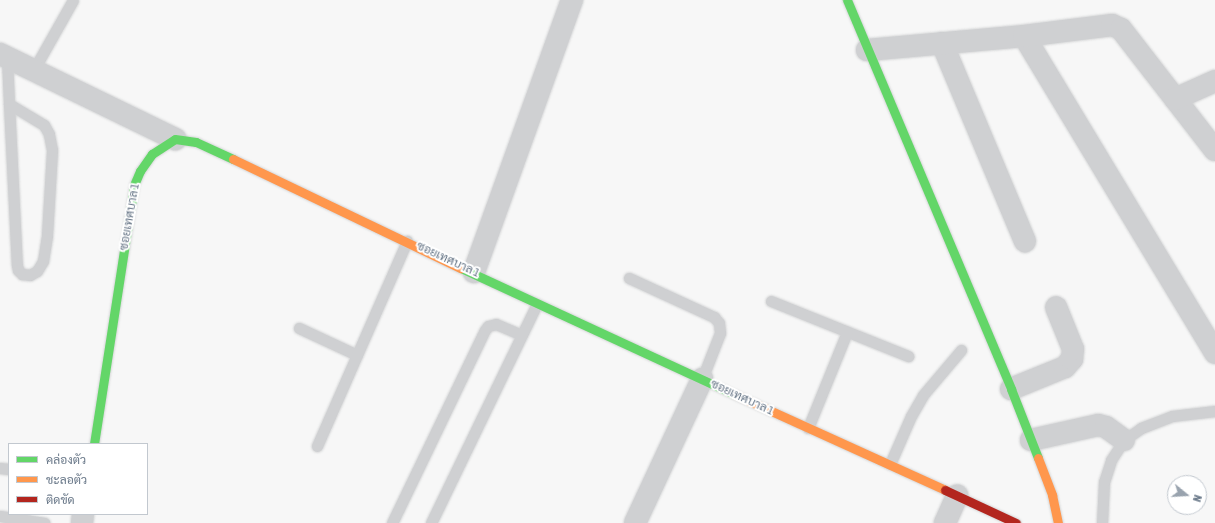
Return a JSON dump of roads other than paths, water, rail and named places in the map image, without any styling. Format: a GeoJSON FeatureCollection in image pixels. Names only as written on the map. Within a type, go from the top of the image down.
{"type":"FeatureCollection","features":[{"type":"Feature","properties":{"kind":"street"},"geometry":{"type":"LineString","coordinates":[[474,272],[572,0]]}},
{"type":"Feature","properties":{"kind":"street"},"geometry":{"type":"LineString","coordinates":[[848,0],[867,50],[1031,440],[1052,495],[1058,523]]}},
{"type":"Feature","properties":{"kind":"street"},"geometry":{"type":"LineString","coordinates":[[867,50],[1024,36],[1112,25],[1121,29],[1215,150]]}},
{"type":"Feature","properties":{"kind":"street"},"geometry":{"type":"LineString","coordinates":[[1024,36],[1215,352]]}},
{"type":"Feature","properties":{"kind":"street"},"geometry":{"type":"LineString","coordinates":[[942,43],[1025,241]]}},
{"type":"Feature","properties":{"kind":"street"},"geometry":{"type":"LineString","coordinates":[[4,56],[32,71],[175,139]]}},
{"type":"Feature","properties":{"kind":"street"},"geometry":{"type":"LineString","coordinates":[[1175,99],[1215,81]]}},
{"type":"Feature","properties":{"kind":"street","name":"ซอยเทศบาล 1"},"geometry":{"type":"LineString","coordinates":[[94,443],[134,185],[140,171],[152,154],[175,139],[196,142],[474,272],[537,304],[890,464],[1016,523]]}},
{"type":"Feature","properties":{"kind":"street"},"geometry":{"type":"LineString","coordinates":[[1010,389],[1065,367],[1072,359],[1073,349],[1056,307]]}},
{"type":"Feature","properties":{"kind":"street"},"geometry":{"type":"LineString","coordinates":[[635,523],[702,379]]}},
{"type":"Feature","properties":{"kind":"street"},"geometry":{"type":"LineString","coordinates":[[1031,440],[1098,425],[1106,427],[1124,440]]}},
{"type":"Feature","properties":{"kind":"street"},"geometry":{"type":"LineString","coordinates":[[945,523],[957,496]]}},
{"type":"Feature","properties":{"kind":"lane"},"geometry":{"type":"LineString","coordinates":[[32,71],[73,0]]}},
{"type":"Feature","properties":{"kind":"lane"},"geometry":{"type":"LineString","coordinates":[[4,56],[9,104],[17,265],[18,270],[22,274],[30,275],[37,271],[43,261],[47,235],[52,150],[49,134],[44,125],[9,104]]}},
{"type":"Feature","properties":{"kind":"lane"},"geometry":{"type":"LineString","coordinates":[[317,446],[407,241]]}},
{"type":"Feature","properties":{"kind":"lane"},"geometry":{"type":"LineString","coordinates":[[629,278],[714,317],[719,323],[720,333],[702,379]]}},
{"type":"Feature","properties":{"kind":"lane"},"geometry":{"type":"LineString","coordinates":[[771,301],[908,356]]}},
{"type":"Feature","properties":{"kind":"lane"},"geometry":{"type":"LineString","coordinates":[[431,523],[537,304]]}},
{"type":"Feature","properties":{"kind":"lane"},"geometry":{"type":"LineString","coordinates":[[392,523],[485,330],[488,326],[496,324],[522,335]]}},
{"type":"Feature","properties":{"kind":"lane"},"geometry":{"type":"LineString","coordinates":[[299,328],[357,355]]}},
{"type":"Feature","properties":{"kind":"lane"},"geometry":{"type":"LineString","coordinates":[[808,428],[847,332]]}},
{"type":"Feature","properties":{"kind":"lane"},"geometry":{"type":"LineString","coordinates":[[890,464],[911,416],[923,396],[962,350]]}},
{"type":"Feature","properties":{"kind":"lane"},"geometry":{"type":"LineString","coordinates":[[1102,523],[1104,482],[1111,460],[1124,440],[1141,428],[1172,416],[1215,410]]}},
{"type":"Feature","properties":{"kind":"lane"},"geometry":{"type":"LineString","coordinates":[[0,516],[44,523]]}}]}
